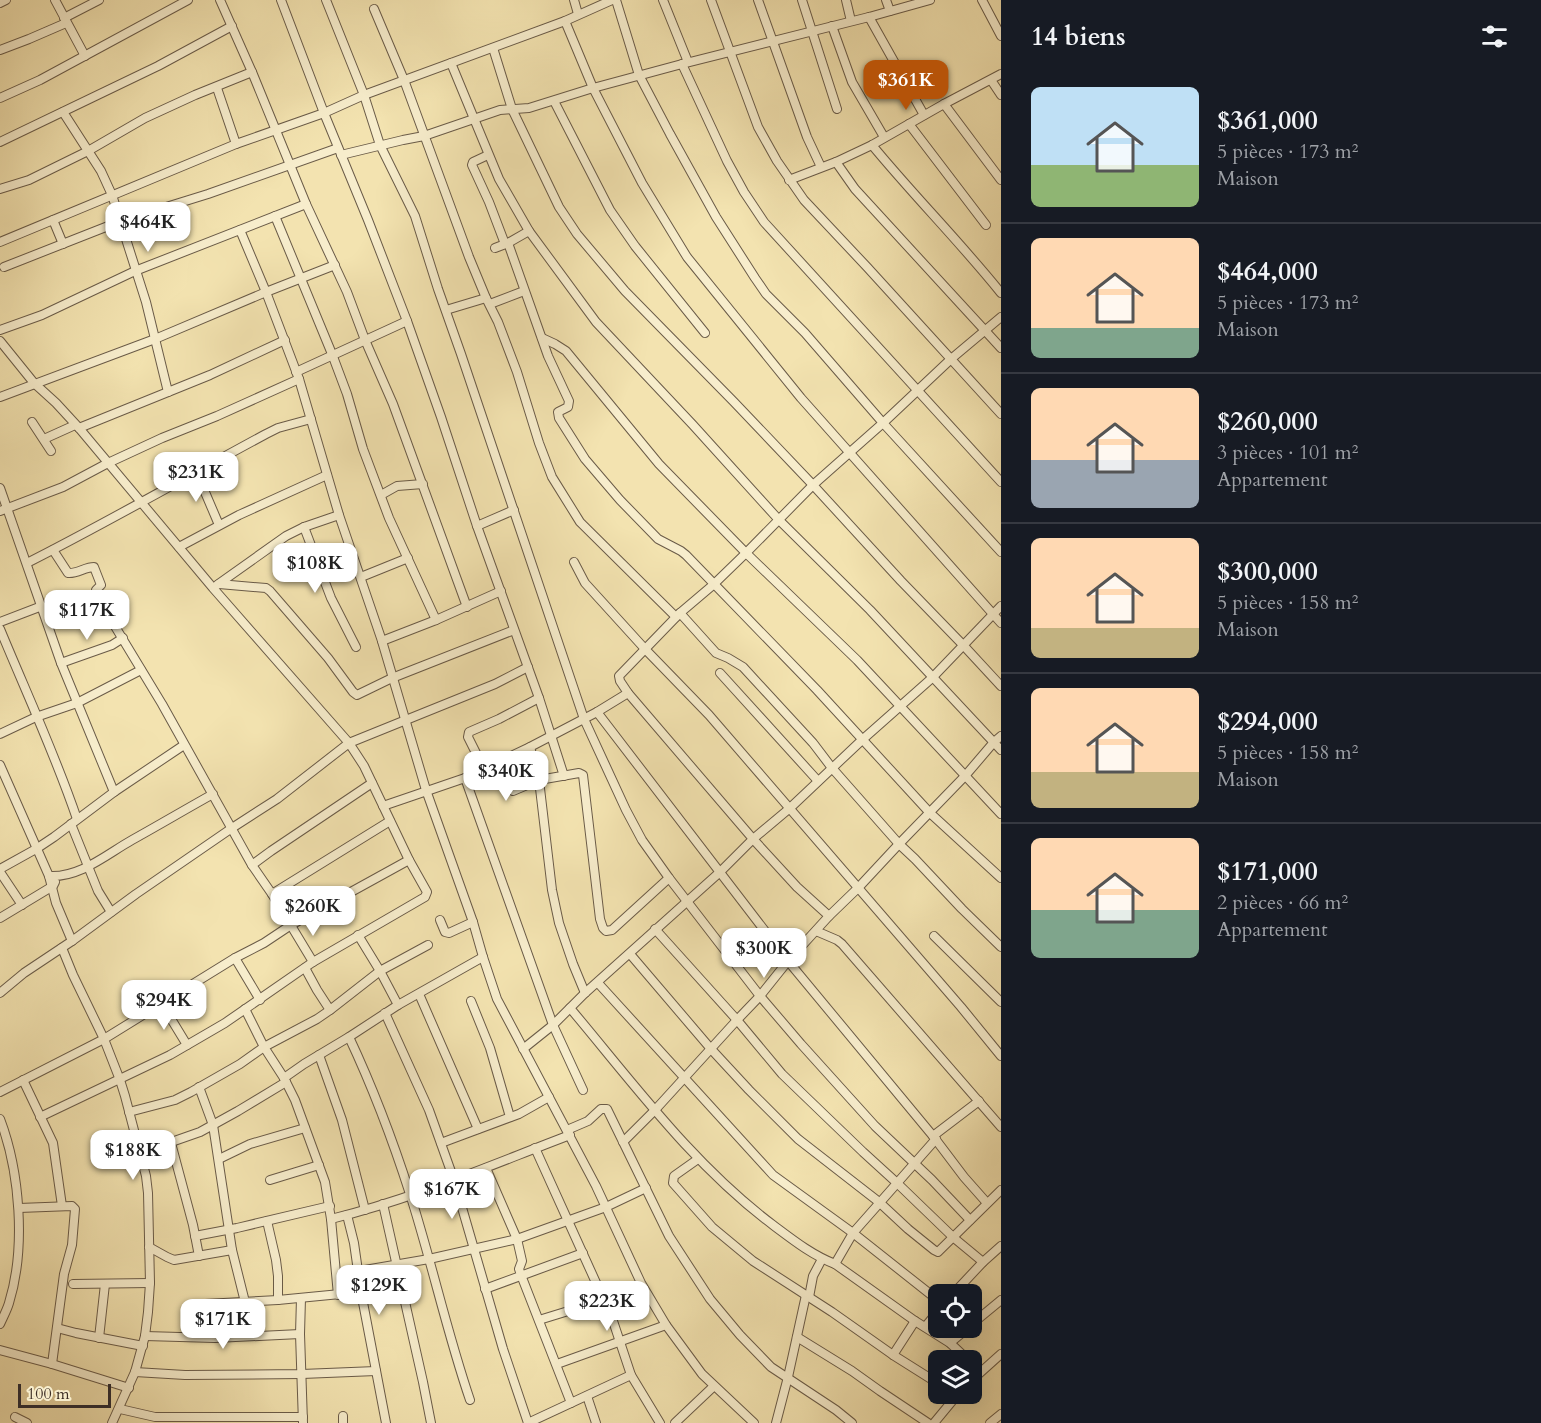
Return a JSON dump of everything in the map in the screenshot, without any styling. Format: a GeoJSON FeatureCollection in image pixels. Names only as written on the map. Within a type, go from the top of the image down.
{"type":"FeatureCollection","features":[{"type":"Feature","properties":{"kind":"street"},"geometry":{"type":"LineString","coordinates":[[0,3],[6,0]]}},
{"type":"Feature","properties":{"kind":"street"},"geometry":{"type":"LineString","coordinates":[[55,0],[84,56]]}},
{"type":"Feature","properties":{"kind":"street"},"geometry":{"type":"LineString","coordinates":[[0,50],[29,39],[99,0]]}},
{"type":"Feature","properties":{"kind":"street"},"geometry":{"type":"LineString","coordinates":[[0,98],[40,81],[188,0]]}},
{"type":"Feature","properties":{"kind":"street"},"geometry":{"type":"LineString","coordinates":[[220,0],[306,204],[347,292],[393,404],[467,607]]}},
{"type":"Feature","properties":{"kind":"street"},"geometry":{"type":"LineString","coordinates":[[281,0],[407,321],[539,698],[564,776]]}},
{"type":"Feature","properties":{"kind":"street"},"geometry":{"type":"LineString","coordinates":[[326,0],[364,95],[380,145],[415,216],[584,719],[626,810],[642,840],[669,878],[760,996],[858,1108],[970,1220]]}},
{"type":"Feature","properties":{"kind":"street"},"geometry":{"type":"LineString","coordinates":[[574,0],[578,14]]}},
{"type":"Feature","properties":{"kind":"street"},"geometry":{"type":"LineString","coordinates":[[0,242],[236,144],[565,21],[612,0]]}},
{"type":"Feature","properties":{"kind":"street"},"geometry":{"type":"LineString","coordinates":[[616,0],[639,75],[717,217],[766,294],[805,333],[1001,552]]}},
{"type":"Feature","properties":{"kind":"street"},"geometry":{"type":"LineString","coordinates":[[663,0],[685,63],[727,161],[764,222],[1001,482]]}},
{"type":"Feature","properties":{"kind":"street"},"geometry":{"type":"LineString","coordinates":[[711,0],[758,127],[789,180],[804,200],[1001,414]]}},
{"type":"Feature","properties":{"kind":"street"},"geometry":{"type":"LineString","coordinates":[[758,0],[807,137],[822,167]]}},
{"type":"Feature","properties":{"kind":"street"},"geometry":{"type":"LineString","coordinates":[[802,0],[837,109]]}},
{"type":"Feature","properties":{"kind":"street"},"geometry":{"type":"LineString","coordinates":[[846,0],[851,21]]}},
{"type":"Feature","properties":{"kind":"street"},"geometry":{"type":"LineString","coordinates":[[886,0],[890,11]]}},
{"type":"Feature","properties":{"kind":"street"},"geometry":{"type":"LineString","coordinates":[[4,267],[121,221],[290,166],[340,152],[424,136],[500,110],[524,109],[639,75],[929,0]]}},
{"type":"Feature","properties":{"kind":"street"},"geometry":{"type":"LineString","coordinates":[[982,0],[1001,36]]}},
{"type":"Feature","properties":{"kind":"street"},"geometry":{"type":"LineString","coordinates":[[374,9],[404,80],[469,257],[498,322],[552,477],[580,522],[716,653],[743,667],[813,743],[898,844],[1001,947]]}},
{"type":"Feature","properties":{"kind":"street"},"geometry":{"type":"LineString","coordinates":[[869,17],[924,115]]}},
{"type":"Feature","properties":{"kind":"street"},"geometry":{"type":"LineString","coordinates":[[565,21],[593,88],[642,183],[687,257],[801,398],[1001,623]]}},
{"type":"Feature","properties":{"kind":"street"},"geometry":{"type":"LineString","coordinates":[[0,142],[158,66],[232,26]]}},
{"type":"Feature","properties":{"kind":"street"},"geometry":{"type":"LineString","coordinates":[[832,26],[852,82],[884,137]]}},
{"type":"Feature","properties":{"kind":"street"},"geometry":{"type":"LineString","coordinates":[[493,48],[512,109],[559,207],[578,234],[625,291],[734,402],[1001,686]]}},
{"type":"Feature","properties":{"kind":"street"},"geometry":{"type":"LineString","coordinates":[[451,63],[499,179],[529,231],[596,322],[779,520],[870,610],[1001,750]]}},
{"type":"Feature","properties":{"kind":"street"},"geometry":{"type":"LineString","coordinates":[[0,189],[29,180],[88,151],[145,118],[252,72]]}},
{"type":"Feature","properties":{"kind":"street"},"geometry":{"type":"LineString","coordinates":[[789,180],[872,145],[1001,74]]}},
{"type":"Feature","properties":{"kind":"street"},"geometry":{"type":"LineString","coordinates":[[991,80],[1001,95]]}},
{"type":"Feature","properties":{"kind":"street"},"geometry":{"type":"LineString","coordinates":[[217,87],[236,144]]}},
{"type":"Feature","properties":{"kind":"street"},"geometry":{"type":"LineString","coordinates":[[554,101],[610,210],[635,246],[705,333]]}},
{"type":"Feature","properties":{"kind":"street"},"geometry":{"type":"LineString","coordinates":[[944,104],[1001,180]]}},
{"type":"Feature","properties":{"kind":"street"},"geometry":{"type":"LineString","coordinates":[[63,112],[101,171],[112,195],[155,339],[168,392]]}},
{"type":"Feature","properties":{"kind":"street"},"geometry":{"type":"LineString","coordinates":[[909,124],[986,225]]}},
{"type":"Feature","properties":{"kind":"street"},"geometry":{"type":"LineString","coordinates":[[872,145],[1001,293]]}},
{"type":"Feature","properties":{"kind":"street"},"geometry":{"type":"LineString","coordinates":[[488,155],[473,162],[472,165],[507,244],[548,356],[569,401],[569,405],[559,411],[558,415],[574,444],[642,523],[658,539],[686,555],[817,690],[930,813],[1001,878]]}},
{"type":"Feature","properties":{"kind":"street"},"geometry":{"type":"LineString","coordinates":[[836,162],[855,189],[1001,348]]}},
{"type":"Feature","properties":{"kind":"street"},"geometry":{"type":"LineString","coordinates":[[0,330],[42,315],[135,271],[306,204]]}},
{"type":"Feature","properties":{"kind":"street"},"geometry":{"type":"LineString","coordinates":[[275,216],[332,354],[347,394],[363,449],[389,518],[436,620]]}},
{"type":"Feature","properties":{"kind":"street"},"geometry":{"type":"LineString","coordinates":[[52,220],[63,244]]}},
{"type":"Feature","properties":{"kind":"street"},"geometry":{"type":"LineString","coordinates":[[240,230],[298,375],[339,515],[382,641],[426,790],[473,922],[497,999],[569,1133],[641,1283],[666,1325],[702,1374],[754,1423]]}},
{"type":"Feature","properties":{"kind":"street"},"geometry":{"type":"LineString","coordinates":[[495,248],[529,231]]}},
{"type":"Feature","properties":{"kind":"street"},"geometry":{"type":"LineString","coordinates":[[0,397],[155,339],[335,265]]}},
{"type":"Feature","properties":{"kind":"street"},"geometry":{"type":"LineString","coordinates":[[446,310],[524,291]]}},
{"type":"Feature","properties":{"kind":"street"},"geometry":{"type":"LineString","coordinates":[[829,916],[797,887],[753,839],[628,693],[620,681],[620,676],[678,615],[713,585],[813,485],[884,423],[951,359],[1001,317]]}},
{"type":"Feature","properties":{"kind":"street"},"geometry":{"type":"LineString","coordinates":[[4,509],[63,487],[162,438],[217,416],[298,375],[332,354],[407,321]]}},
{"type":"Feature","properties":{"kind":"street"},"geometry":{"type":"LineString","coordinates":[[542,338],[566,351],[659,464],[746,553],[857,660],[1001,814]]}},
{"type":"Feature","properties":{"kind":"street"},"geometry":{"type":"LineString","coordinates":[[44,439],[210,375],[285,340]]}},
{"type":"Feature","properties":{"kind":"street"},"geometry":{"type":"LineString","coordinates":[[0,341],[34,383],[77,426],[179,547],[216,586],[349,743],[364,766],[426,890],[426,896],[313,962],[260,1000],[170,1055],[40,1117]]}},
{"type":"Feature","properties":{"kind":"street"},"geometry":{"type":"LineString","coordinates":[[27,563],[272,431],[311,419]]}},
{"type":"Feature","properties":{"kind":"street"},"geometry":{"type":"LineString","coordinates":[[33,422],[51,451]]}},
{"type":"Feature","properties":{"kind":"street"},"geometry":{"type":"LineString","coordinates":[[196,471],[219,525]]}},
{"type":"Feature","properties":{"kind":"street"},"geometry":{"type":"LineString","coordinates":[[179,547],[238,514],[327,475]]}},
{"type":"Feature","properties":{"kind":"street"},"geometry":{"type":"LineString","coordinates":[[381,495],[398,486],[423,484]]}},
{"type":"Feature","properties":{"kind":"street"},"geometry":{"type":"LineString","coordinates":[[0,488],[4,509],[27,563],[61,663],[114,792]]}},
{"type":"Feature","properties":{"kind":"street"},"geometry":{"type":"LineString","coordinates":[[477,526],[514,510]]}},
{"type":"Feature","properties":{"kind":"street"},"geometry":{"type":"LineString","coordinates":[[216,586],[274,543],[304,527],[339,515]]}},
{"type":"Feature","properties":{"kind":"street"},"geometry":{"type":"LineString","coordinates":[[304,527],[331,598],[356,647]]}},
{"type":"Feature","properties":{"kind":"street"},"geometry":{"type":"LineString","coordinates":[[54,550],[68,573],[72,574],[94,567],[101,585],[95,594],[123,638],[252,865],[313,962]]}},
{"type":"Feature","properties":{"kind":"street"},"geometry":{"type":"LineString","coordinates":[[361,577],[408,558]]}},
{"type":"Feature","properties":{"kind":"street"},"geometry":{"type":"LineString","coordinates":[[574,562],[585,582],[709,716],[790,808],[1001,1056]]}},
{"type":"Feature","properties":{"kind":"street"},"geometry":{"type":"LineString","coordinates":[[216,586],[262,588],[270,591],[328,658],[355,694],[359,695],[392,678],[514,630]]}},
{"type":"Feature","properties":{"kind":"street"},"geometry":{"type":"LineString","coordinates":[[382,641],[501,591]]}},
{"type":"Feature","properties":{"kind":"street"},"geometry":{"type":"LineString","coordinates":[[0,622],[42,606]]}},
{"type":"Feature","properties":{"kind":"street"},"geometry":{"type":"LineString","coordinates":[[523,1049],[553,1025],[753,839],[932,678],[1001,606]]}},
{"type":"Feature","properties":{"kind":"street"},"geometry":{"type":"LineString","coordinates":[[0,629],[63,777],[87,867],[100,897],[111,912]]}},
{"type":"Feature","properties":{"kind":"street"},"geometry":{"type":"LineString","coordinates":[[61,663],[112,645],[123,638]]}},
{"type":"Feature","properties":{"kind":"street"},"geometry":{"type":"LineString","coordinates":[[0,993],[24,973],[111,912],[277,799],[349,743],[495,684],[528,667]]}},
{"type":"Feature","properties":{"kind":"street"},"geometry":{"type":"LineString","coordinates":[[0,734],[36,717],[77,703],[141,670]]}},
{"type":"Feature","properties":{"kind":"street"},"geometry":{"type":"LineString","coordinates":[[720,673],[818,781]]}},
{"type":"Feature","properties":{"kind":"street"},"geometry":{"type":"LineString","coordinates":[[383,806],[465,778],[551,737],[628,693]]}},
{"type":"Feature","properties":{"kind":"street"},"geometry":{"type":"LineString","coordinates":[[484,769],[468,737],[469,732],[539,698]]}},
{"type":"Feature","properties":{"kind":"street"},"geometry":{"type":"LineString","coordinates":[[597,712],[788,962],[987,1203]]}},
{"type":"Feature","properties":{"kind":"street"},"geometry":{"type":"LineString","coordinates":[[623,1142],[760,996],[829,916],[930,813],[1001,736]]}},
{"type":"Feature","properties":{"kind":"street"},"geometry":{"type":"LineString","coordinates":[[22,905],[0,870],[36,849],[184,745]]}},
{"type":"Feature","properties":{"kind":"street"},"geometry":{"type":"LineString","coordinates":[[530,747],[539,780],[557,912],[573,964],[585,993]]}},
{"type":"Feature","properties":{"kind":"street"},"geometry":{"type":"LineString","coordinates":[[499,762],[511,790],[517,790],[539,780],[579,773],[583,775],[600,919],[606,931],[612,930],[669,878]]}},
{"type":"Feature","properties":{"kind":"street"},"geometry":{"type":"LineString","coordinates":[[0,765],[49,876],[56,903],[72,941]]}},
{"type":"Feature","properties":{"kind":"street"},"geometry":{"type":"LineString","coordinates":[[465,778],[553,1025],[583,1090]]}},
{"type":"Feature","properties":{"kind":"street"},"geometry":{"type":"LineString","coordinates":[[252,865],[372,783]]}},
{"type":"Feature","properties":{"kind":"street"},"geometry":{"type":"LineString","coordinates":[[49,876],[60,877],[87,867],[213,794]]}},
{"type":"Feature","properties":{"kind":"street"},"geometry":{"type":"LineString","coordinates":[[272,894],[390,820]]}},
{"type":"Feature","properties":{"kind":"street"},"geometry":{"type":"LineString","coordinates":[[0,1092],[104,1039],[291,925],[409,860]]}},
{"type":"Feature","properties":{"kind":"street"},"geometry":{"type":"LineString","coordinates":[[0,918],[53,886],[60,877]]}},
{"type":"Feature","properties":{"kind":"street"},"geometry":{"type":"LineString","coordinates":[[440,920],[447,933],[473,922]]}},
{"type":"Feature","properties":{"kind":"street"},"geometry":{"type":"LineString","coordinates":[[655,930],[737,1020],[782,1074],[862,1152],[983,1262]]}},
{"type":"Feature","properties":{"kind":"street"},"geometry":{"type":"LineString","coordinates":[[816,931],[842,944],[1001,1127]]}},
{"type":"Feature","properties":{"kind":"street"},"geometry":{"type":"LineString","coordinates":[[358,935],[398,1005]]}},
{"type":"Feature","properties":{"kind":"street"},"geometry":{"type":"LineString","coordinates":[[934,936],[1001,1002]]}},
{"type":"Feature","properties":{"kind":"street"},"geometry":{"type":"LineString","coordinates":[[129,1112],[175,1100],[199,1087],[330,1010],[380,971],[428,945]]}},
{"type":"Feature","properties":{"kind":"street"},"geometry":{"type":"LineString","coordinates":[[62,948],[104,1039],[120,1080],[140,1153],[148,1193],[150,1283],[145,1336],[129,1388],[112,1423]]}},
{"type":"Feature","properties":{"kind":"street"},"geometry":{"type":"LineString","coordinates":[[630,954],[711,1049],[798,1139],[879,1202],[936,1251],[954,1238],[1001,1190]]}},
{"type":"Feature","properties":{"kind":"street"},"geometry":{"type":"LineString","coordinates":[[140,1153],[200,1132],[238,1111],[384,1013],[483,957]]}},
{"type":"Feature","properties":{"kind":"street"},"geometry":{"type":"LineString","coordinates":[[236,958],[260,1000]]}},
{"type":"Feature","properties":{"kind":"street"},"geometry":{"type":"LineString","coordinates":[[305,968],[330,1010]]}},
{"type":"Feature","properties":{"kind":"street"},"geometry":{"type":"LineString","coordinates":[[597,983],[773,1175],[853,1233],[928,1292]]}},
{"type":"Feature","properties":{"kind":"street"},"geometry":{"type":"LineString","coordinates":[[419,994],[478,1129]]}},
{"type":"Feature","properties":{"kind":"street"},"geometry":{"type":"LineString","coordinates":[[471,1001],[490,1048],[510,1117]]}},
{"type":"Feature","properties":{"kind":"street"},"geometry":{"type":"LineString","coordinates":[[162,1004],[187,1045]]}},
{"type":"Feature","properties":{"kind":"street"},"geometry":{"type":"LineString","coordinates":[[570,1008],[698,1159],[746,1205],[799,1245],[835,1264],[957,1350]]}},
{"type":"Feature","properties":{"kind":"street"},"geometry":{"type":"LineString","coordinates":[[245,1009],[295,1101],[319,1165],[330,1206],[338,1295]]}},
{"type":"Feature","properties":{"kind":"street"},"geometry":{"type":"LineString","coordinates":[[384,1013],[429,1110],[454,1180],[485,1289],[528,1423],[631,1375]]}},
{"type":"Feature","properties":{"kind":"street"},"geometry":{"type":"LineString","coordinates":[[350,1037],[380,1107],[410,1195],[470,1400]]}},
{"type":"Feature","properties":{"kind":"street"},"geometry":{"type":"LineString","coordinates":[[319,1055],[342,1120],[365,1210]]}},
{"type":"Feature","properties":{"kind":"street"},"geometry":{"type":"LineString","coordinates":[[23,1080],[53,1143],[62,1206]]}},
{"type":"Feature","properties":{"kind":"street"},"geometry":{"type":"LineString","coordinates":[[199,1087],[213,1125],[228,1230],[245,1302]]}},
{"type":"Feature","properties":{"kind":"street"},"geometry":{"type":"LineString","coordinates":[[441,1143],[510,1117],[549,1097]]}},
{"type":"Feature","properties":{"kind":"street"},"geometry":{"type":"LineString","coordinates":[[835,1264],[853,1233],[934,1137],[979,1101]]}},
{"type":"Feature","properties":{"kind":"street"},"geometry":{"type":"LineString","coordinates":[[331,1219],[454,1180],[536,1148],[569,1133],[605,1108],[669,1236],[710,1299],[771,1367],[852,1423]]}},
{"type":"Feature","properties":{"kind":"street"},"geometry":{"type":"LineString","coordinates":[[0,1119],[10,1150],[19,1208],[16,1275],[9,1304],[0,1324]]}},
{"type":"Feature","properties":{"kind":"street"},"geometry":{"type":"LineString","coordinates":[[219,1160],[250,1144],[305,1128]]}},
{"type":"Feature","properties":{"kind":"street"},"geometry":{"type":"LineString","coordinates":[[171,1143],[199,1256]]}},
{"type":"Feature","properties":{"kind":"street"},"geometry":{"type":"LineString","coordinates":[[536,1148],[604,1300],[621,1341],[631,1375],[660,1423]]}},
{"type":"Feature","properties":{"kind":"street"},"geometry":{"type":"LineString","coordinates":[[698,1159],[674,1176],[673,1183],[724,1239],[769,1273],[832,1312],[928,1377]]}},
{"type":"Feature","properties":{"kind":"street"},"geometry":{"type":"LineString","coordinates":[[270,1180],[319,1165]]}},
{"type":"Feature","properties":{"kind":"street"},"geometry":{"type":"LineString","coordinates":[[486,1168],[517,1239],[522,1261],[519,1269],[571,1403]]}},
{"type":"Feature","properties":{"kind":"street"},"geometry":{"type":"LineString","coordinates":[[359,1271],[429,1259],[517,1239],[606,1207],[646,1188]]}},
{"type":"Feature","properties":{"kind":"street"},"geometry":{"type":"LineString","coordinates":[[383,1204],[431,1423]]}},
{"type":"Feature","properties":{"kind":"street"},"geometry":{"type":"LineString","coordinates":[[19,1208],[72,1206],[75,1211],[72,1245],[64,1274],[52,1364]]}},
{"type":"Feature","properties":{"kind":"street"},"geometry":{"type":"LineString","coordinates":[[195,1236],[330,1206]]}},
{"type":"Feature","properties":{"kind":"street"},"geometry":{"type":"LineString","coordinates":[[347,1215],[386,1423]]}},
{"type":"Feature","properties":{"kind":"street"},"geometry":{"type":"LineString","coordinates":[[267,1221],[276,1260],[278,1300]]}},
{"type":"Feature","properties":{"kind":"street"},"geometry":{"type":"LineString","coordinates":[[962,1284],[1001,1246]]}},
{"type":"Feature","properties":{"kind":"street"},"geometry":{"type":"LineString","coordinates":[[149,1247],[174,1260],[232,1250]]}},
{"type":"Feature","properties":{"kind":"street"},"geometry":{"type":"LineString","coordinates":[[485,1289],[583,1253]]}},
{"type":"Feature","properties":{"kind":"street"},"geometry":{"type":"LineString","coordinates":[[776,1423],[807,1296],[813,1276],[822,1259]]}},
{"type":"Feature","properties":{"kind":"street"},"geometry":{"type":"LineString","coordinates":[[73,1284],[150,1283]]}},
{"type":"Feature","properties":{"kind":"street"},"geometry":{"type":"LineString","coordinates":[[99,1338],[105,1284]]}},
{"type":"Feature","properties":{"kind":"street"},"geometry":{"type":"LineString","coordinates":[[205,1304],[361,1292]]}},
{"type":"Feature","properties":{"kind":"street"},"geometry":{"type":"LineString","coordinates":[[120,1409],[155,1417],[303,1420],[301,1298]]}},
{"type":"Feature","properties":{"kind":"street"},"geometry":{"type":"LineString","coordinates":[[982,1315],[1001,1299]]}},
{"type":"Feature","properties":{"kind":"street"},"geometry":{"type":"LineString","coordinates":[[539,1320],[604,1300]]}},
{"type":"Feature","properties":{"kind":"street"},"geometry":{"type":"LineString","coordinates":[[893,1355],[915,1321]]}},
{"type":"Feature","properties":{"kind":"street"},"geometry":{"type":"LineString","coordinates":[[925,1327],[928,1323]]}},
{"type":"Feature","properties":{"kind":"street"},"geometry":{"type":"LineString","coordinates":[[557,1364],[666,1325]]}},
{"type":"Feature","properties":{"kind":"street"},"geometry":{"type":"LineString","coordinates":[[57,1328],[143,1346]]}},
{"type":"Feature","properties":{"kind":"street"},"geometry":{"type":"LineString","coordinates":[[145,1336],[215,1338],[300,1334]]}},
{"type":"Feature","properties":{"kind":"street"},"geometry":{"type":"LineString","coordinates":[[797,1337],[928,1423]]}},
{"type":"Feature","properties":{"kind":"street"},"geometry":{"type":"LineString","coordinates":[[950,1343],[956,1338]]}},
{"type":"Feature","properties":{"kind":"street"},"geometry":{"type":"LineString","coordinates":[[0,1350],[129,1388]]}},
{"type":"Feature","properties":{"kind":"street"},"geometry":{"type":"LineString","coordinates":[[982,1370],[1001,1354]]}},
{"type":"Feature","properties":{"kind":"street"},"geometry":{"type":"LineString","coordinates":[[135,1372],[185,1375],[376,1371]]}},
{"type":"Feature","properties":{"kind":"street"},"geometry":{"type":"LineString","coordinates":[[675,1423],[714,1386]]}},
{"type":"Feature","properties":{"kind":"street"},"geometry":{"type":"LineString","coordinates":[[587,1396],[596,1423]]}},
{"type":"Feature","properties":{"kind":"street"},"geometry":{"type":"LineString","coordinates":[[934,1423],[948,1404]]}},
{"type":"Feature","properties":{"kind":"street"},"geometry":{"type":"LineString","coordinates":[[990,1423],[1001,1413]]}},
{"type":"Feature","properties":{"kind":"street"},"geometry":{"type":"LineString","coordinates":[[15,1417],[27,1423]]}}]}
